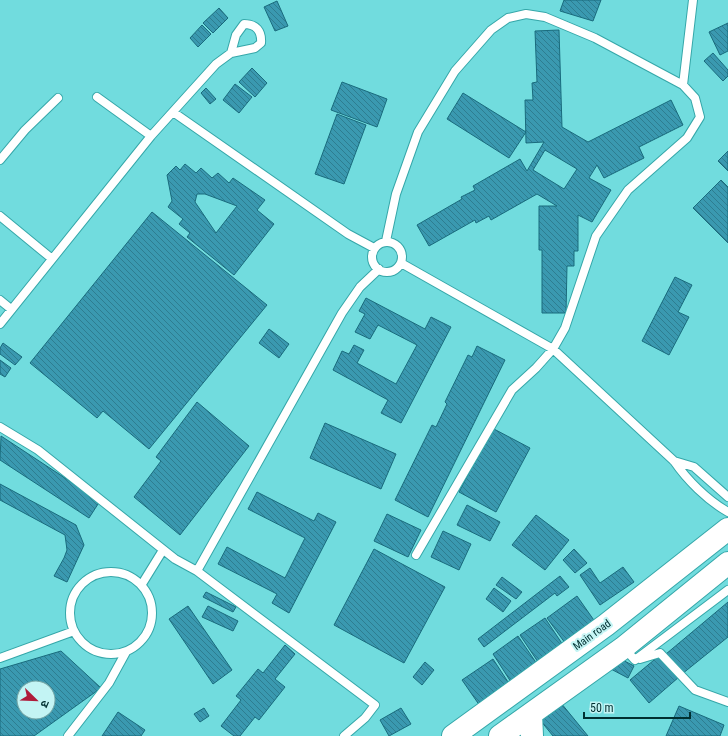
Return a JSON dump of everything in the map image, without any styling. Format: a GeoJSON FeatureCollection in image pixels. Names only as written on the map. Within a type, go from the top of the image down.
{"type":"FeatureCollection","features":[{"type":"Feature","properties":{"kind":"main road","name":"Main road"},"geometry":{"type":"LineString","coordinates":[[461,734],[606,625],[728,529]]}},
{"type":"Feature","properties":{"kind":"main road"},"geometry":{"type":"LineString","coordinates":[[500,736],[531,714],[629,654],[728,563]]}},
{"type":"Feature","properties":{"kind":"main road"},"geometry":{"type":"LineString","coordinates":[[531,714],[532,736]]}},
{"type":"Feature","properties":{"kind":"lane"},"geometry":{"type":"LineString","coordinates":[[683,85],[693,0]]}},
{"type":"Feature","properties":{"kind":"lane"},"geometry":{"type":"LineString","coordinates":[[386,241],[396,194],[418,132],[455,71],[491,30],[508,18],[526,14],[545,17],[595,38],[683,85],[695,98],[700,117],[687,138],[628,190],[596,236],[570,318],[553,349],[536,368],[512,390],[416,555]]}},
{"type":"Feature","properties":{"kind":"lane"},"geometry":{"type":"LineString","coordinates":[[0,324],[51,258],[151,136],[216,64],[231,53]]}},
{"type":"Feature","properties":{"kind":"lane"},"geometry":{"type":"LineString","coordinates":[[97,97],[151,136]]}},
{"type":"Feature","properties":{"kind":"lane"},"geometry":{"type":"LineString","coordinates":[[0,160],[25,130],[58,98]]}},
{"type":"Feature","properties":{"kind":"lane"},"geometry":{"type":"LineString","coordinates":[[173,112],[348,234],[374,248]]}},
{"type":"Feature","properties":{"kind":"lane"},"geometry":{"type":"LineString","coordinates":[[0,216],[51,258]]}},
{"type":"Feature","properties":{"kind":"lane"},"geometry":{"type":"LineString","coordinates":[[386,241],[391,241],[399,247],[403,256],[401,263],[392,272],[379,269],[373,264],[372,258],[374,248],[386,241]]}},
{"type":"Feature","properties":{"kind":"lane"},"geometry":{"type":"LineString","coordinates":[[401,263],[553,349],[674,461],[684,476],[720,508],[728,512]]}},
{"type":"Feature","properties":{"kind":"lane"},"geometry":{"type":"LineString","coordinates":[[197,571],[342,313],[360,287],[379,269]]}},
{"type":"Feature","properties":{"kind":"lane"},"geometry":{"type":"LineString","coordinates":[[0,300],[11,310]]}},
{"type":"Feature","properties":{"kind":"lane"},"geometry":{"type":"LineString","coordinates":[[0,427],[38,450],[163,550],[175,559],[197,571],[375,705],[365,718],[344,736]]}},
{"type":"Feature","properties":{"kind":"lane"},"geometry":{"type":"LineString","coordinates":[[674,461],[694,467],[728,497]]}},
{"type":"Feature","properties":{"kind":"lane"},"geometry":{"type":"LineString","coordinates":[[142,584],[163,550]]}},
{"type":"Feature","properties":{"kind":"lane"},"geometry":{"type":"LineString","coordinates":[[103,571],[117,571],[131,576],[142,584],[149,595],[152,608],[152,622],[138,645],[126,652],[113,654],[99,653],[87,647],[77,638],[74,631],[71,625],[69,611],[72,598],[79,585],[90,576],[103,571]]}},
{"type":"Feature","properties":{"kind":"lane"},"geometry":{"type":"LineString","coordinates":[[629,654],[728,590]]}},
{"type":"Feature","properties":{"kind":"lane"},"geometry":{"type":"LineString","coordinates":[[0,658],[74,631]]}},
{"type":"Feature","properties":{"kind":"lane"},"geometry":{"type":"LineString","coordinates":[[68,736],[110,682],[126,652]]}},
{"type":"Feature","properties":{"kind":"lane"},"geometry":{"type":"LineString","coordinates":[[629,654],[660,653],[695,690],[728,702]]}},
{"type":"Feature","properties":{"kind":"building"},"geometry":{"type":"Polygon","coordinates":[[[564,0],[601,0],[593,21],[560,11],[564,0]]]}},
{"type":"Feature","properties":{"kind":"building"},"geometry":{"type":"Polygon","coordinates":[[[277,1],[288,26],[275,31],[264,7],[277,1]]]}},
{"type":"Feature","properties":{"kind":"building"},"geometry":{"type":"Polygon","coordinates":[[[219,8],[228,18],[213,33],[203,23],[219,8]]]}},
{"type":"Feature","properties":{"kind":"building"},"geometry":{"type":"Polygon","coordinates":[[[728,23],[728,51],[720,55],[709,32],[728,23]]]}},
{"type":"Feature","properties":{"kind":"building"},"geometry":{"type":"Polygon","coordinates":[[[202,25],[211,34],[198,47],[190,38],[202,25]]]}},
{"type":"Feature","properties":{"kind":"building"},"geometry":{"type":"Polygon","coordinates":[[[559,30],[562,127],[588,142],[671,100],[683,125],[639,147],[644,158],[604,178],[597,165],[589,178],[611,190],[592,222],[578,215],[578,251],[574,251],[574,266],[567,266],[566,313],[542,313],[542,250],[539,250],[539,206],[557,206],[537,194],[491,220],[489,216],[476,223],[475,220],[429,246],[417,225],[462,199],[461,197],[475,190],[473,186],[520,159],[527,171],[544,142],[526,143],[525,100],[533,100],[532,83],[537,82],[535,31],[559,30]],[[545,150],[533,170],[564,189],[577,169],[545,150]]]}},
{"type":"Feature","properties":{"kind":"building"},"geometry":{"type":"Polygon","coordinates":[[[713,53],[728,70],[728,76],[723,81],[704,61],[713,53]]]}},
{"type":"Feature","properties":{"kind":"building"},"geometry":{"type":"Polygon","coordinates":[[[252,68],[267,83],[255,97],[239,82],[252,68]]]}},
{"type":"Feature","properties":{"kind":"building"},"geometry":{"type":"Polygon","coordinates":[[[342,82],[387,99],[377,127],[331,110],[342,82]]]}},
{"type":"Feature","properties":{"kind":"building"},"geometry":{"type":"Polygon","coordinates":[[[235,84],[252,97],[239,113],[223,100],[235,84]]]}},
{"type":"Feature","properties":{"kind":"building"},"geometry":{"type":"Polygon","coordinates":[[[206,88],[216,99],[210,104],[201,93],[206,88]]]}},
{"type":"Feature","properties":{"kind":"building"},"geometry":{"type":"Polygon","coordinates":[[[463,93],[526,132],[509,158],[447,119],[463,93]]]}},
{"type":"Feature","properties":{"kind":"building"},"geometry":{"type":"Polygon","coordinates":[[[337,114],[366,125],[344,184],[315,174],[337,114]]]}},
{"type":"Feature","properties":{"kind":"building"},"geometry":{"type":"Polygon","coordinates":[[[728,151],[728,171],[718,161],[728,151]]]}},
{"type":"Feature","properties":{"kind":"building"},"geometry":{"type":"Polygon","coordinates":[[[185,164],[196,173],[201,168],[212,178],[218,173],[229,183],[233,178],[265,200],[257,210],[274,224],[234,275],[187,237],[190,233],[179,224],[183,219],[168,207],[172,201],[167,175],[176,166],[180,170],[185,164]],[[197,194],[195,202],[216,233],[237,206],[205,194],[197,194]]]}},
{"type":"Feature","properties":{"kind":"building"},"geometry":{"type":"Polygon","coordinates":[[[721,180],[728,187],[728,243],[693,208],[721,180]]]}},
{"type":"Feature","properties":{"kind":"building"},"geometry":{"type":"Polygon","coordinates":[[[152,212],[267,305],[149,449],[103,411],[97,418],[30,363],[152,212]]]}},
{"type":"Feature","properties":{"kind":"building"},"geometry":{"type":"Polygon","coordinates":[[[675,277],[692,285],[678,312],[689,317],[669,355],[642,341],[675,277]]]}},
{"type":"Feature","properties":{"kind":"building"},"geometry":{"type":"Polygon","coordinates":[[[366,298],[425,329],[431,317],[451,327],[401,423],[381,413],[388,400],[333,370],[342,351],[349,354],[354,345],[364,350],[357,363],[396,384],[417,345],[378,325],[370,339],[355,332],[365,314],[359,311],[366,298]]]}},
{"type":"Feature","properties":{"kind":"building"},"geometry":{"type":"Polygon","coordinates":[[[269,329],[289,344],[279,358],[259,343],[269,329]]]}},
{"type":"Feature","properties":{"kind":"building"},"geometry":{"type":"Polygon","coordinates":[[[3,343],[22,357],[15,365],[0,354],[0,348],[3,343]]]}},
{"type":"Feature","properties":{"kind":"building"},"geometry":{"type":"Polygon","coordinates":[[[477,346],[505,360],[428,517],[395,500],[432,425],[436,427],[447,404],[445,402],[468,355],[472,357],[477,346]]]}},
{"type":"Feature","properties":{"kind":"building"},"geometry":{"type":"Polygon","coordinates":[[[0,360],[11,368],[5,377],[0,374],[0,360]]]}},
{"type":"Feature","properties":{"kind":"building"},"geometry":{"type":"Polygon","coordinates":[[[197,402],[249,446],[180,535],[134,497],[161,461],[156,457],[197,402]]]}},
{"type":"Feature","properties":{"kind":"building"},"geometry":{"type":"Polygon","coordinates":[[[325,423],[396,454],[381,489],[310,458],[325,423]]]}},
{"type":"Feature","properties":{"kind":"building"},"geometry":{"type":"Polygon","coordinates":[[[492,428],[530,448],[496,512],[459,492],[492,428]]]}},
{"type":"Feature","properties":{"kind":"building"},"geometry":{"type":"Polygon","coordinates":[[[1,436],[100,501],[89,518],[0,460],[1,436]]]}},
{"type":"Feature","properties":{"kind":"building"},"geometry":{"type":"Polygon","coordinates":[[[0,484],[76,525],[84,545],[67,582],[54,576],[67,550],[65,535],[0,500],[0,484]]]}},
{"type":"Feature","properties":{"kind":"building"},"geometry":{"type":"Polygon","coordinates":[[[257,492],[314,521],[318,513],[336,522],[289,613],[272,603],[277,594],[218,564],[227,547],[285,578],[305,538],[248,509],[257,492]]]}},
{"type":"Feature","properties":{"kind":"building"},"geometry":{"type":"Polygon","coordinates":[[[467,505],[500,522],[490,541],[457,525],[467,505]]]}},
{"type":"Feature","properties":{"kind":"building"},"geometry":{"type":"Polygon","coordinates":[[[387,514],[421,530],[408,557],[374,541],[387,514]]]}},
{"type":"Feature","properties":{"kind":"building"},"geometry":{"type":"Polygon","coordinates":[[[536,515],[569,540],[545,570],[512,545],[536,515]]]}},
{"type":"Feature","properties":{"kind":"building"},"geometry":{"type":"Polygon","coordinates":[[[443,531],[471,544],[459,570],[431,557],[443,531]]]}},
{"type":"Feature","properties":{"kind":"building"},"geometry":{"type":"Polygon","coordinates":[[[374,549],[445,587],[404,663],[334,625],[374,549]]]}},
{"type":"Feature","properties":{"kind":"building"},"geometry":{"type":"Polygon","coordinates":[[[574,549],[587,563],[575,573],[563,560],[574,549]]]}},
{"type":"Feature","properties":{"kind":"building"},"geometry":{"type":"Polygon","coordinates":[[[623,567],[634,582],[600,605],[580,575],[590,568],[600,583],[623,567]]]}},
{"type":"Feature","properties":{"kind":"building"},"geometry":{"type":"Polygon","coordinates":[[[560,576],[569,587],[557,596],[555,593],[484,647],[478,639],[560,576]]]}},
{"type":"Feature","properties":{"kind":"building"},"geometry":{"type":"Polygon","coordinates":[[[502,577],[522,592],[516,599],[496,585],[502,577]]]}},
{"type":"Feature","properties":{"kind":"building"},"geometry":{"type":"Polygon","coordinates":[[[494,588],[511,601],[503,612],[486,599],[494,588]]]}},
{"type":"Feature","properties":{"kind":"building"},"geometry":{"type":"Polygon","coordinates":[[[206,592],[236,607],[233,612],[203,597],[206,592]]]}},
{"type":"Feature","properties":{"kind":"building"},"geometry":{"type":"Polygon","coordinates":[[[577,596],[598,626],[568,647],[547,618],[577,596]]]}},
{"type":"Feature","properties":{"kind":"building"},"geometry":{"type":"Polygon","coordinates":[[[728,602],[728,637],[682,674],[666,654],[728,602]]]}},
{"type":"Feature","properties":{"kind":"building"},"geometry":{"type":"Polygon","coordinates":[[[188,606],[232,670],[213,684],[169,619],[188,606]]]}},
{"type":"Feature","properties":{"kind":"building"},"geometry":{"type":"Polygon","coordinates":[[[208,606],[238,621],[233,631],[202,617],[208,606]]]}},
{"type":"Feature","properties":{"kind":"building"},"geometry":{"type":"Polygon","coordinates":[[[545,618],[563,645],[538,662],[520,635],[545,618]]]}},
{"type":"Feature","properties":{"kind":"building"},"geometry":{"type":"Polygon","coordinates":[[[518,636],[537,664],[511,682],[493,654],[518,636]]]}},
{"type":"Feature","properties":{"kind":"building"},"geometry":{"type":"Polygon","coordinates":[[[285,645],[295,654],[275,679],[285,687],[259,720],[255,717],[240,736],[234,736],[221,726],[241,700],[236,696],[258,669],[263,673],[285,645]]]}},
{"type":"Feature","properties":{"kind":"building"},"geometry":{"type":"Polygon","coordinates":[[[61,651],[101,688],[34,736],[0,736],[0,669],[61,651]]]}},
{"type":"Feature","properties":{"kind":"building"},"geometry":{"type":"Polygon","coordinates":[[[660,655],[679,677],[649,703],[630,680],[660,655]]]}},
{"type":"Feature","properties":{"kind":"building"},"geometry":{"type":"Polygon","coordinates":[[[615,656],[634,666],[628,678],[609,668],[615,656]]]}},
{"type":"Feature","properties":{"kind":"building"},"geometry":{"type":"Polygon","coordinates":[[[493,659],[510,685],[480,706],[462,680],[493,659]]]}},
{"type":"Feature","properties":{"kind":"building"},"geometry":{"type":"Polygon","coordinates":[[[425,662],[434,670],[422,685],[413,677],[425,662]]]}},
{"type":"Feature","properties":{"kind":"building"},"geometry":{"type":"Polygon","coordinates":[[[561,703],[588,736],[553,736],[540,720],[561,703]]]}},
{"type":"Feature","properties":{"kind":"building"},"geometry":{"type":"Polygon","coordinates":[[[679,706],[724,725],[720,736],[666,736],[679,706]]]}},
{"type":"Feature","properties":{"kind":"building"},"geometry":{"type":"Polygon","coordinates":[[[204,708],[209,716],[200,722],[194,714],[204,708]]]}},
{"type":"Feature","properties":{"kind":"building"},"geometry":{"type":"Polygon","coordinates":[[[401,708],[411,724],[389,736],[380,720],[401,708]]]}},
{"type":"Feature","properties":{"kind":"building"},"geometry":{"type":"Polygon","coordinates":[[[118,712],[145,730],[141,736],[102,736],[118,712]]]}}]}
